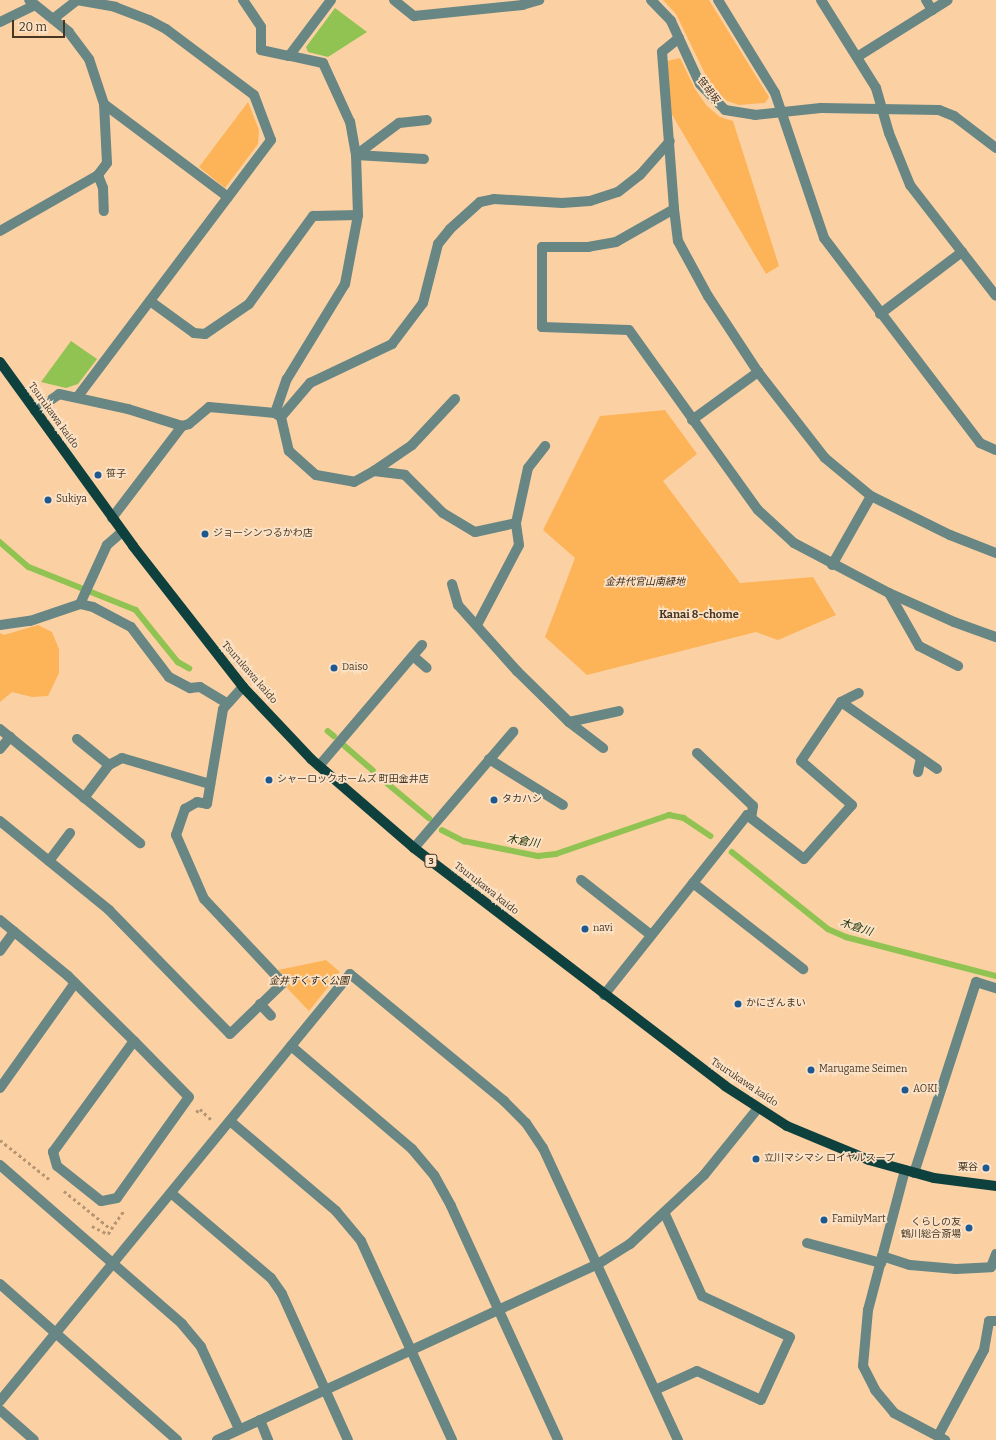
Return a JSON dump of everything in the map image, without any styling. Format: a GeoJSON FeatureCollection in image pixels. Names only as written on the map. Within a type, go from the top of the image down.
{"type":"FeatureCollection","features":[{"type":"Feature","properties":{"kind":"main road","name":"Tsurukawa kaido"},"geometry":{"type":"LineString","coordinates":[[0,362],[122,532],[243,687],[319,766],[414,848],[604,995],[758,1108],[787,1126],[840,1150],[910,1171],[996,1186]]}},
{"type":"Feature","properties":{"kind":"street"},"geometry":{"type":"LineString","coordinates":[[53,19],[77,0],[135,14],[166,29],[254,95],[271,140],[77,397]]}},
{"type":"Feature","properties":{"kind":"street"},"geometry":{"type":"LineString","coordinates":[[243,0],[261,27],[261,50],[323,63],[350,122],[356,155],[358,215],[345,284],[287,379],[278,415],[289,451],[316,474],[354,482],[374,471],[412,445],[455,399]]}},
{"type":"Feature","properties":{"kind":"street"},"geometry":{"type":"LineString","coordinates":[[289,56],[331,0]]}},
{"type":"Feature","properties":{"kind":"street"},"geometry":{"type":"LineString","coordinates":[[394,0],[414,16],[522,5],[539,0]]}},
{"type":"Feature","properties":{"kind":"street","name":"笹胡坂"},"geometry":{"type":"LineString","coordinates":[[651,0],[672,21],[700,84],[725,110],[755,115],[821,108],[939,110],[954,116],[996,148]]}},
{"type":"Feature","properties":{"kind":"street"},"geometry":{"type":"LineString","coordinates":[[718,0],[775,93],[783,112],[824,238],[880,314],[980,444],[996,450]]}},
{"type":"Feature","properties":{"kind":"street"},"geometry":{"type":"LineString","coordinates":[[821,0],[876,88],[884,108],[889,133],[910,185],[996,296]]}},
{"type":"Feature","properties":{"kind":"street"},"geometry":{"type":"LineString","coordinates":[[926,0],[932,10]]}},
{"type":"Feature","properties":{"kind":"street"},"geometry":{"type":"LineString","coordinates":[[857,57],[948,0]]}},
{"type":"Feature","properties":{"kind":"street"},"geometry":{"type":"LineString","coordinates":[[0,22],[32,3],[69,32],[89,59],[104,104],[106,164],[98,176],[0,232]]}},
{"type":"Feature","properties":{"kind":"street"},"geometry":{"type":"LineString","coordinates":[[679,38],[662,52],[674,209],[678,242],[708,296],[758,372],[825,458],[871,496],[950,535],[996,553]]}},
{"type":"Feature","properties":{"kind":"street"},"geometry":{"type":"LineString","coordinates":[[104,104],[228,197]]}},
{"type":"Feature","properties":{"kind":"street"},"geometry":{"type":"LineString","coordinates":[[356,155],[398,123],[427,120]]}},
{"type":"Feature","properties":{"kind":"street"},"geometry":{"type":"LineString","coordinates":[[278,415],[310,382],[392,344],[423,303],[438,244],[450,229],[480,202],[494,199],[562,203],[590,201],[618,192],[640,174],[670,141]]}},
{"type":"Feature","properties":{"kind":"street"},"geometry":{"type":"LineString","coordinates":[[356,155],[424,159]]}},
{"type":"Feature","properties":{"kind":"street"},"geometry":{"type":"LineString","coordinates":[[98,176],[103,188],[104,211]]}},
{"type":"Feature","properties":{"kind":"street"},"geometry":{"type":"LineString","coordinates":[[674,209],[616,242],[589,247],[542,247],[542,326],[629,330],[692,420],[758,510],[794,543],[832,565],[889,593],[954,622],[996,637]]}},
{"type":"Feature","properties":{"kind":"street"},"geometry":{"type":"LineString","coordinates":[[150,301],[194,333],[205,334],[249,304],[314,216],[358,215]]}},
{"type":"Feature","properties":{"kind":"street"},"geometry":{"type":"LineString","coordinates":[[880,314],[962,252]]}},
{"type":"Feature","properties":{"kind":"street"},"geometry":{"type":"LineString","coordinates":[[692,420],[758,372]]}},
{"type":"Feature","properties":{"kind":"street"},"geometry":{"type":"LineString","coordinates":[[35,411],[59,394],[77,397],[182,426],[189,424],[210,407],[278,415]]}},
{"type":"Feature","properties":{"kind":"street"},"geometry":{"type":"LineString","coordinates":[[112,518],[182,426]]}},
{"type":"Feature","properties":{"kind":"street"},"geometry":{"type":"LineString","coordinates":[[477,625],[519,546],[516,523],[528,468],[545,446]]}},
{"type":"Feature","properties":{"kind":"street"},"geometry":{"type":"LineString","coordinates":[[374,471],[406,475],[443,513],[475,532],[516,523]]}},
{"type":"Feature","properties":{"kind":"street"},"geometry":{"type":"LineString","coordinates":[[832,565],[871,496]]}},
{"type":"Feature","properties":{"kind":"street"},"geometry":{"type":"LineString","coordinates":[[0,625],[30,622],[81,601],[107,545],[122,532]]}},
{"type":"Feature","properties":{"kind":"street"},"geometry":{"type":"LineString","coordinates":[[452,584],[458,605],[517,671],[569,722],[603,748]]}},
{"type":"Feature","properties":{"kind":"street"},"geometry":{"type":"LineString","coordinates":[[889,593],[919,646],[958,666]]}},
{"type":"Feature","properties":{"kind":"street"},"geometry":{"type":"LineString","coordinates":[[81,601],[131,627],[169,677],[190,688],[200,687],[227,703]]}},
{"type":"Feature","properties":{"kind":"street"},"geometry":{"type":"LineString","coordinates":[[319,766],[422,645]]}},
{"type":"Feature","properties":{"kind":"street"},"geometry":{"type":"LineString","coordinates":[[413,656],[427,668]]}},
{"type":"Feature","properties":{"kind":"street"},"geometry":{"type":"LineString","coordinates":[[0,820],[109,910],[230,1034],[283,983],[204,900],[176,835],[185,809],[197,802],[207,804],[223,709],[243,687]]}},
{"type":"Feature","properties":{"kind":"street"},"geometry":{"type":"LineString","coordinates":[[604,995],[747,815],[804,859],[852,805],[801,761],[840,702],[859,693]]}},
{"type":"Feature","properties":{"kind":"street"},"geometry":{"type":"LineString","coordinates":[[840,702],[937,769]]}},
{"type":"Feature","properties":{"kind":"street"},"geometry":{"type":"LineString","coordinates":[[569,722],[619,711]]}},
{"type":"Feature","properties":{"kind":"street"},"geometry":{"type":"LineString","coordinates":[[0,728],[140,843]]}},
{"type":"Feature","properties":{"kind":"street"},"geometry":{"type":"LineString","coordinates":[[414,848],[512,732]]}},
{"type":"Feature","properties":{"kind":"street"},"geometry":{"type":"LineString","coordinates":[[0,749],[10,737]]}},
{"type":"Feature","properties":{"kind":"street"},"geometry":{"type":"LineString","coordinates":[[77,740],[109,765]]}},
{"type":"Feature","properties":{"kind":"street"},"geometry":{"type":"LineString","coordinates":[[697,753],[754,806],[751,818]]}},
{"type":"Feature","properties":{"kind":"street"},"geometry":{"type":"LineString","coordinates":[[84,798],[109,765],[122,758],[210,784]]}},
{"type":"Feature","properties":{"kind":"street"},"geometry":{"type":"LineString","coordinates":[[918,772],[922,758]]}},
{"type":"Feature","properties":{"kind":"street"},"geometry":{"type":"LineString","coordinates":[[490,759],[563,805]]}},
{"type":"Feature","properties":{"kind":"street"},"geometry":{"type":"LineString","coordinates":[[49,861],[70,833]]}},
{"type":"Feature","properties":{"kind":"street"},"geometry":{"type":"LineString","coordinates":[[581,880],[651,935]]}},
{"type":"Feature","properties":{"kind":"street"},"geometry":{"type":"LineString","coordinates":[[693,884],[803,969]]}},
{"type":"Feature","properties":{"kind":"street"},"geometry":{"type":"LineString","coordinates":[[0,920],[75,983],[134,1041],[189,1097],[117,1198],[101,1201],[57,1166],[53,1152],[134,1041]]}},
{"type":"Feature","properties":{"kind":"street"},"geometry":{"type":"LineString","coordinates":[[0,951],[14,932]]}},
{"type":"Feature","properties":{"kind":"street"},"geometry":{"type":"LineString","coordinates":[[0,1402],[350,974],[504,1101],[526,1123],[543,1148],[598,1264],[678,1440]]}},
{"type":"Feature","properties":{"kind":"street"},"geometry":{"type":"LineString","coordinates":[[996,988],[976,982],[910,1171],[882,1260],[868,1310],[863,1366],[875,1390],[894,1413],[941,1438],[984,1350],[989,1321],[996,1322]]}},
{"type":"Feature","properties":{"kind":"street"},"geometry":{"type":"LineString","coordinates":[[0,1088],[75,983]]}},
{"type":"Feature","properties":{"kind":"street"},"geometry":{"type":"LineString","coordinates":[[260,1004],[271,1016]]}},
{"type":"Feature","properties":{"kind":"street"},"geometry":{"type":"LineString","coordinates":[[290,1046],[412,1149],[434,1175],[451,1206],[558,1440]]}},
{"type":"Feature","properties":{"kind":"street"},"geometry":{"type":"LineString","coordinates":[[217,1440],[598,1264],[630,1244],[665,1214],[704,1175],[758,1108]]}},
{"type":"Feature","properties":{"kind":"street"},"geometry":{"type":"LineString","coordinates":[[230,1121],[336,1211],[361,1241],[452,1440]]}},
{"type":"Feature","properties":{"kind":"street"},"geometry":{"type":"LineString","coordinates":[[0,1165],[112,1265],[182,1324],[201,1347],[239,1429]]}},
{"type":"Feature","properties":{"kind":"street"},"geometry":{"type":"LineString","coordinates":[[171,1193],[271,1278],[282,1294],[348,1440]]}},
{"type":"Feature","properties":{"kind":"street"},"geometry":{"type":"LineString","coordinates":[[655,1390],[697,1371],[761,1400],[790,1336],[702,1296],[665,1214]]}},
{"type":"Feature","properties":{"kind":"street"},"geometry":{"type":"LineString","coordinates":[[807,1243],[910,1265],[956,1269],[991,1267],[996,1254]]}},
{"type":"Feature","properties":{"kind":"street"},"geometry":{"type":"LineString","coordinates":[[0,1284],[177,1440]]}},
{"type":"Feature","properties":{"kind":"street"},"geometry":{"type":"LineString","coordinates":[[0,1410],[34,1440]]}},
{"type":"Feature","properties":{"kind":"street"},"geometry":{"type":"LineString","coordinates":[[260,1420],[268,1440]]}},
{"type":"Feature","properties":{"kind":"path"},"geometry":{"type":"LineString","coordinates":[[191,1116],[200,1109]]}},
{"type":"Feature","properties":{"kind":"path"},"geometry":{"type":"LineString","coordinates":[[0,1140],[56,1185]]}},
{"type":"Feature","properties":{"kind":"path"},"geometry":{"type":"LineString","coordinates":[[62,1190],[111,1229]]}},
{"type":"Feature","properties":{"kind":"path"},"geometry":{"type":"LineString","coordinates":[[105,1233],[108,1234],[129,1204]]}},
{"type":"Feature","properties":{"kind":"green space"},"geometry":{"type":"Polygon","coordinates":[[[663,0],[709,0],[769,97],[765,103],[739,105],[727,101],[710,84],[676,14],[663,0]]]}},
{"type":"Feature","properties":{"kind":"green space"},"geometry":{"type":"Polygon","coordinates":[[[680,58],[695,89],[707,106],[720,117],[733,121],[779,266],[766,274],[671,113],[667,61],[680,58]]]}},
{"type":"Feature","properties":{"kind":"green space"},"geometry":{"type":"Polygon","coordinates":[[[248,102],[259,130],[258,144],[225,188],[199,167],[248,102]]]}},
{"type":"Feature","properties":{"kind":"green space","name":"金井代官山南緑地"},"geometry":{"type":"Polygon","coordinates":[[[665,410],[697,454],[663,481],[740,583],[813,577],[836,615],[778,640],[756,632],[587,675],[545,637],[575,558],[543,530],[600,416],[665,410]]]}},
{"type":"Feature","properties":{"kind":"green space"},"geometry":{"type":"Polygon","coordinates":[[[38,625],[52,632],[59,649],[59,673],[48,696],[32,697],[12,692],[0,702],[0,633],[4,635],[38,625]]]}},
{"type":"Feature","properties":{"kind":"green space","name":"金井すくすく公園"},"geometry":{"type":"Polygon","coordinates":[[[326,960],[340,972],[309,1011],[286,987],[290,982],[278,970],[326,960]]]}},
{"type":"Feature","properties":{"kind":"shaded area"},"geometry":{"type":"Polygon","coordinates":[[[335,8],[367,32],[328,57],[308,52],[306,47],[335,8]]]}},
{"type":"Feature","properties":{"kind":"shaded area"},"geometry":{"type":"Polygon","coordinates":[[[71,341],[97,359],[78,384],[66,388],[41,382],[71,341]]]}},
{"type":"Feature","properties":{"kind":"waterway"},"geometry":{"type":"LineString","coordinates":[[0,542],[29,567],[136,610],[178,662],[189,668]]}},
{"type":"Feature","properties":{"kind":"waterway","name":"木倉川"},"geometry":{"type":"LineString","coordinates":[[328,731],[334,736]]}},
{"type":"Feature","properties":{"kind":"waterway","name":"木倉川"},"geometry":{"type":"LineString","coordinates":[[345,746],[373,770]]}},
{"type":"Feature","properties":{"kind":"waterway","name":"木倉川"},"geometry":{"type":"LineString","coordinates":[[387,783],[429,818]]}},
{"type":"Feature","properties":{"kind":"waterway","name":"木倉川"},"geometry":{"type":"LineString","coordinates":[[442,830],[464,841],[538,856],[556,854],[669,815],[684,818],[711,836]]}},
{"type":"Feature","properties":{"kind":"waterway","name":"木倉川"},"geometry":{"type":"LineString","coordinates":[[732,852],[828,929],[846,937],[996,976]]}},
{"type":"Feature","properties":{"kind":"place","name":"笹子"},"geometry":{"type":"Point","coordinates":[98,475]}},
{"type":"Feature","properties":{"kind":"place","name":"Sukiya"},"geometry":{"type":"Point","coordinates":[48,500]}},
{"type":"Feature","properties":{"kind":"place","name":"ジョーシンつるかわ店"},"geometry":{"type":"Point","coordinates":[205,534]}},
{"type":"Feature","properties":{"kind":"place","name":"Daiso"},"geometry":{"type":"Point","coordinates":[334,668]}},
{"type":"Feature","properties":{"kind":"place","name":"シャーロックホームズ 町田金井店"},"geometry":{"type":"Point","coordinates":[269,780]}},
{"type":"Feature","properties":{"kind":"place","name":"タカハシ"},"geometry":{"type":"Point","coordinates":[494,800]}},
{"type":"Feature","properties":{"kind":"place","name":"navi"},"geometry":{"type":"Point","coordinates":[585,929]}},
{"type":"Feature","properties":{"kind":"place","name":"かにざんまい"},"geometry":{"type":"Point","coordinates":[738,1004]}},
{"type":"Feature","properties":{"kind":"place","name":"Marugame Seimen"},"geometry":{"type":"Point","coordinates":[811,1070]}},
{"type":"Feature","properties":{"kind":"place","name":"AOKI"},"geometry":{"type":"Point","coordinates":[905,1090]}},
{"type":"Feature","properties":{"kind":"place","name":"立川マシマシ ロイヤルスープ"},"geometry":{"type":"Point","coordinates":[756,1159]}},
{"type":"Feature","properties":{"kind":"place","name":"栗谷"},"geometry":{"type":"Point","coordinates":[986,1168]}},
{"type":"Feature","properties":{"kind":"place","name":"FamilyMart"},"geometry":{"type":"Point","coordinates":[824,1220]}},
{"type":"Feature","properties":{"kind":"place","name":"くらしの友 鶴川総合斎場"},"geometry":{"type":"Point","coordinates":[969,1228]}},
{"type":"Feature","properties":{"kind":"district","name":"Kanai 8-chome"},"geometry":{"type":"Point","coordinates":[699,615]}}]}
